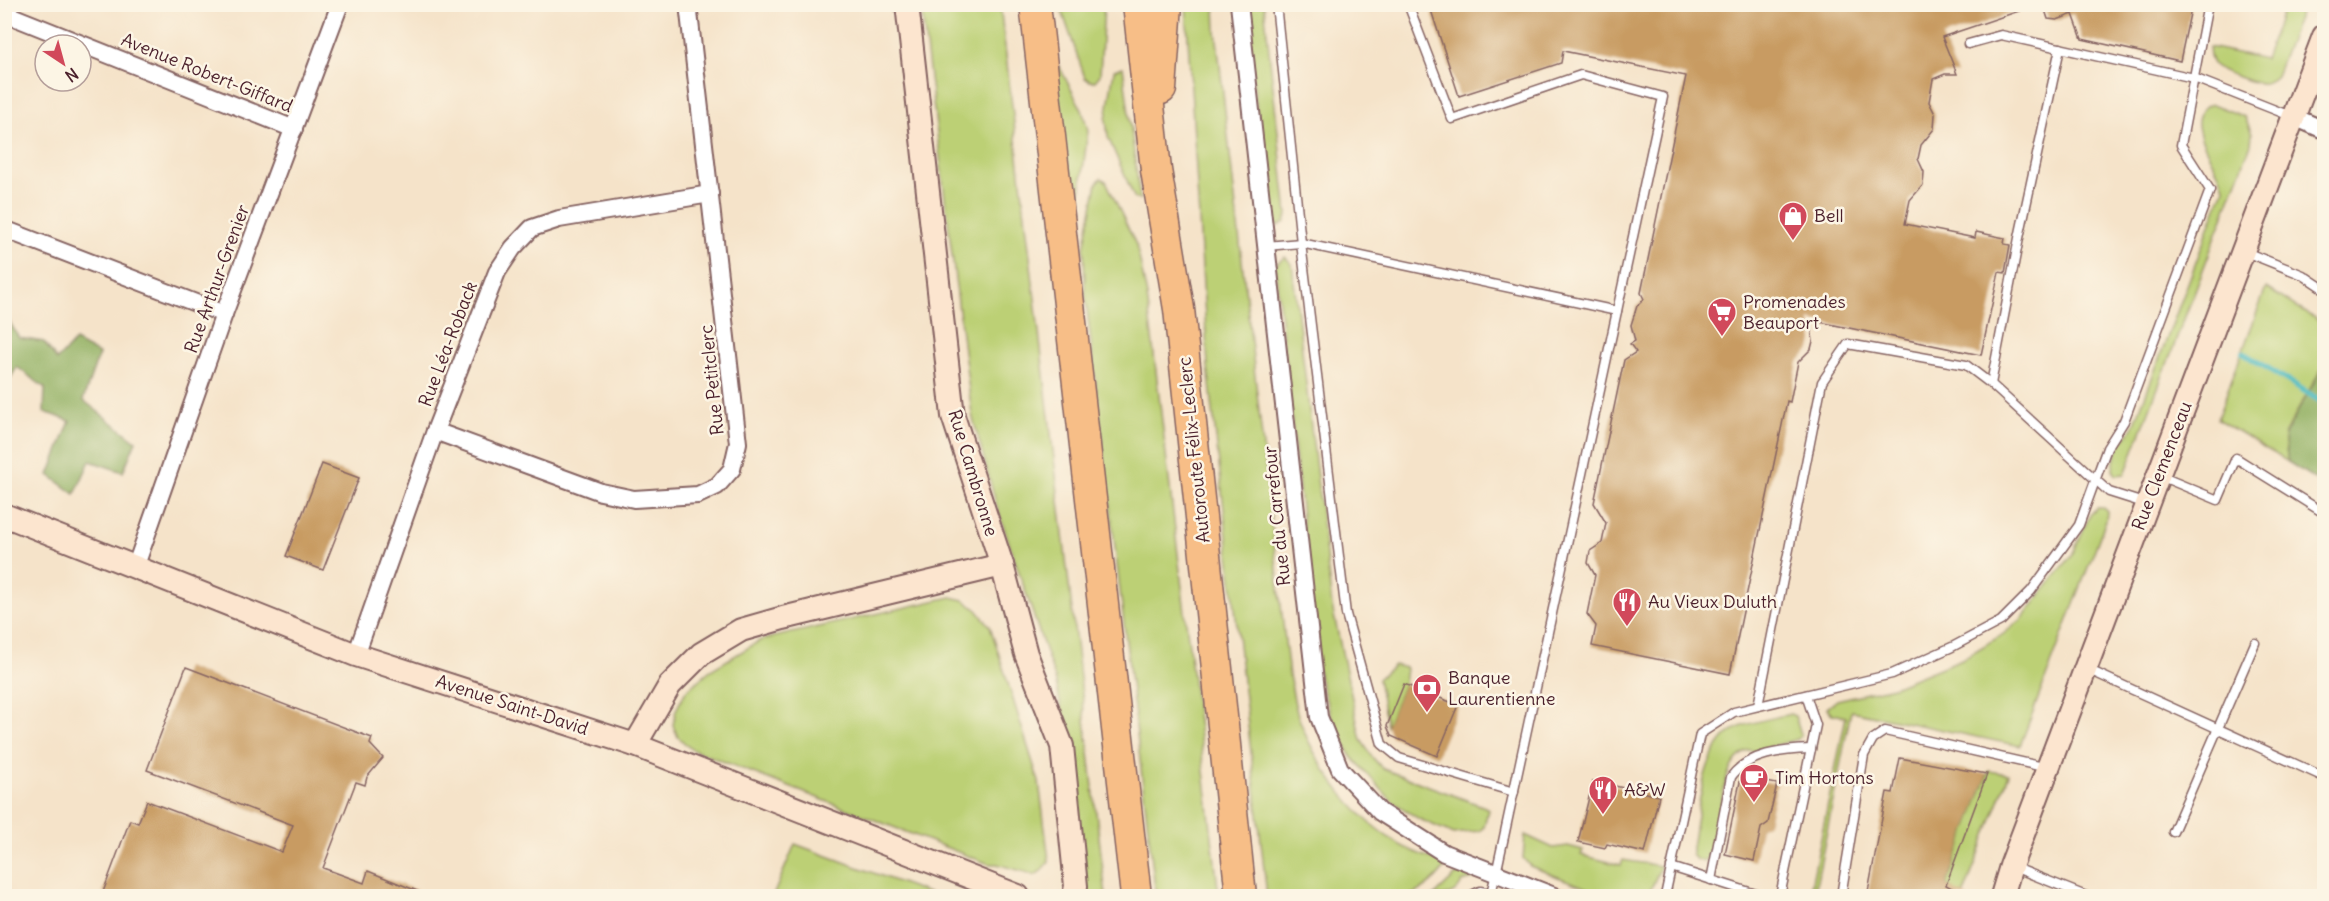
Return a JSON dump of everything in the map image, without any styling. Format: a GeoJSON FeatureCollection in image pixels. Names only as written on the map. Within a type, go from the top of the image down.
{"type":"FeatureCollection","features":[{"type":"Feature","properties":{"kind":"highway"},"geometry":{"type":"LineString","coordinates":[[1035,4],[1136,897]]}},
{"type":"Feature","properties":{"kind":"highway","name":"Autoroute Félix-Leclerc"},"geometry":{"type":"LineString","coordinates":[[1138,4],[1156,170],[1179,309],[1242,891]]}},
{"type":"Feature","properties":{"kind":"highway"},"geometry":{"type":"LineString","coordinates":[[1156,170],[1167,4]]}},
{"type":"Feature","properties":{"kind":"street","name":"Rue Arthur-Grenier"},"geometry":{"type":"LineString","coordinates":[[135,568],[224,314],[340,4]]}},
{"type":"Feature","properties":{"kind":"street","name":"Rue Petitclerc"},"geometry":{"type":"LineString","coordinates":[[435,431],[602,492],[634,499],[698,495],[717,486],[732,469],[738,443],[688,4]]}},
{"type":"Feature","properties":{"kind":"street","name":"Rue Cambronne"},"geometry":{"type":"LineString","coordinates":[[907,4],[953,416],[1002,565],[1026,654],[1062,746],[1076,886],[1074,897]]}},
{"type":"Feature","properties":{"kind":"street","name":"Rue du Carrefour"},"geometry":{"type":"LineString","coordinates":[[1239,4],[1319,717],[1340,769],[1380,812],[1444,853],[1554,897]]}},
{"type":"Feature","properties":{"kind":"street","name":"Avenue Robert-Giffard"},"geometry":{"type":"LineString","coordinates":[[4,13],[294,129]]}},
{"type":"Feature","properties":{"kind":"street","name":"Rue Clemenceau"},"geometry":{"type":"LineString","coordinates":[[2002,897],[2011,866],[2325,36]]}},
{"type":"Feature","properties":{"kind":"street"},"geometry":{"type":"LineString","coordinates":[[2294,117],[2325,130]]}},
{"type":"Feature","properties":{"kind":"street","name":"Rue Léa-Roback"},"geometry":{"type":"LineString","coordinates":[[356,655],[435,431],[497,272],[513,248],[532,228],[559,219],[710,194]]}},
{"type":"Feature","properties":{"kind":"street"},"geometry":{"type":"LineString","coordinates":[[4,229],[224,314]]}},
{"type":"Feature","properties":{"kind":"street","name":"Avenue Saint-David"},"geometry":{"type":"LineString","coordinates":[[4,515],[356,655],[635,745],[1018,897]]}},
{"type":"Feature","properties":{"kind":"street"},"geometry":{"type":"LineString","coordinates":[[635,745],[670,685],[701,654],[741,630],[1002,565]]}},
{"type":"Feature","properties":{"kind":"lane"},"geometry":{"type":"LineString","coordinates":[[1276,4],[1300,243],[1346,614],[1382,744],[1399,758],[1514,792]]}},
{"type":"Feature","properties":{"kind":"lane"},"geometry":{"type":"LineString","coordinates":[[1408,4],[1452,118],[1581,75],[1662,97],[1493,895],[1480,891],[1470,897]]}},
{"type":"Feature","properties":{"kind":"lane"},"geometry":{"type":"LineString","coordinates":[[1665,897],[1700,734],[1734,712],[1892,674],[1952,647],[2001,621],[2031,591],[2079,525],[2107,448],[2124,421],[2210,190],[2181,146],[2208,4]]}},
{"type":"Feature","properties":{"kind":"lane"},"geometry":{"type":"LineString","coordinates":[[1968,44],[2001,35],[2194,78],[2294,117]]}},
{"type":"Feature","properties":{"kind":"lane"},"geometry":{"type":"LineString","coordinates":[[1991,384],[2014,259],[2060,48]]}},
{"type":"Feature","properties":{"kind":"lane"},"geometry":{"type":"LineString","coordinates":[[1266,246],[1300,243],[1617,311]]}},
{"type":"Feature","properties":{"kind":"lane"},"geometry":{"type":"LineString","coordinates":[[2243,250],[2303,275],[2325,289]]}},
{"type":"Feature","properties":{"kind":"lane"},"geometry":{"type":"LineString","coordinates":[[1758,706],[1822,382],[1848,344],[1966,365],[1991,384],[2109,492],[2147,505]]}},
{"type":"Feature","properties":{"kind":"lane"},"geometry":{"type":"LineString","coordinates":[[2159,475],[2218,500],[2236,458],[2325,513]]}},
{"type":"Feature","properties":{"kind":"lane"},"geometry":{"type":"LineString","coordinates":[[2173,832],[2255,643]]}},
{"type":"Feature","properties":{"kind":"lane"},"geometry":{"type":"LineString","coordinates":[[2086,668],[2325,777]]}},
{"type":"Feature","properties":{"kind":"lane"},"geometry":{"type":"LineString","coordinates":[[1780,897],[1816,724],[1806,695]]}},
{"type":"Feature","properties":{"kind":"lane"},"geometry":{"type":"LineString","coordinates":[[1841,897],[1864,755],[1873,739],[1886,731],[2048,768]]}},
{"type":"Feature","properties":{"kind":"lane"},"geometry":{"type":"LineString","coordinates":[[1710,880],[1731,777],[1737,769],[1748,760],[1789,750],[1811,749]]}},
{"type":"Feature","properties":{"kind":"lane"},"geometry":{"type":"LineString","coordinates":[[2011,866],[2086,897]]}},
{"type":"Feature","properties":{"kind":"lane"},"geometry":{"type":"LineString","coordinates":[[1671,867],[1762,897]]}},
{"type":"Feature","properties":{"kind":"green space"},"geometry":{"type":"Polygon","coordinates":[[[2285,4],[2303,5],[2274,78],[2264,83],[2254,82],[2230,74],[2214,65],[2210,59],[2209,47],[2265,59],[2285,4]]]}},
{"type":"Feature","properties":{"kind":"green space"},"geometry":{"type":"Polygon","coordinates":[[[921,5],[1000,5],[1106,896],[1084,896],[1069,744],[1055,679],[997,507],[972,415],[921,5]]]}},
{"type":"Feature","properties":{"kind":"green space"},"geometry":{"type":"Polygon","coordinates":[[[1060,5],[1104,5],[1100,75],[1095,81],[1085,78],[1060,5]]]}},
{"type":"Feature","properties":{"kind":"green space"},"geometry":{"type":"Polygon","coordinates":[[[1186,5],[1215,5],[1216,31],[1289,676],[1296,710],[1308,740],[1329,777],[1357,811],[1390,839],[1447,864],[1431,883],[1409,896],[1267,896],[1208,366],[1186,5]]]}},
{"type":"Feature","properties":{"kind":"green space"},"geometry":{"type":"Polygon","coordinates":[[[1245,5],[1264,5],[1287,215],[1285,222],[1278,226],[1272,223],[1268,216],[1245,5]]]}},
{"type":"Feature","properties":{"kind":"green space"},"geometry":{"type":"Polygon","coordinates":[[[1059,66],[1082,110],[1088,130],[1078,209],[1073,210],[1053,73],[1059,66]]]}},
{"type":"Feature","properties":{"kind":"green space"},"geometry":{"type":"Polygon","coordinates":[[[1123,67],[1140,199],[1135,199],[1108,137],[1106,119],[1114,70],[1123,67]]]}},
{"type":"Feature","properties":{"kind":"green space"},"geometry":{"type":"Polygon","coordinates":[[[2212,104],[2245,117],[2252,133],[2251,144],[2125,474],[2116,475],[2113,470],[2117,452],[2133,428],[2224,188],[2199,130],[2198,120],[2202,110],[2212,104]]]}},
{"type":"Feature","properties":{"kind":"green space"},"geometry":{"type":"Polygon","coordinates":[[[1101,178],[1106,181],[1137,247],[1147,296],[1219,896],[1156,896],[1085,292],[1084,248],[1097,183],[1101,178]]]}},
{"type":"Feature","properties":{"kind":"green space"},"geometry":{"type":"Polygon","coordinates":[[[1285,257],[1292,264],[1332,606],[1361,740],[1383,769],[1485,807],[1488,810],[1484,827],[1479,831],[1454,834],[1419,819],[1392,801],[1350,755],[1332,720],[1319,676],[1275,265],[1285,257]]]}},
{"type":"Feature","properties":{"kind":"green space"},"geometry":{"type":"Polygon","coordinates":[[[2266,288],[2324,324],[2324,369],[2320,371],[2284,435],[2288,462],[2217,419],[2266,288]]]}},
{"type":"Feature","properties":{"kind":"green space"},"geometry":{"type":"Polygon","coordinates":[[[4,313],[19,338],[44,342],[57,360],[75,341],[99,354],[83,400],[136,441],[123,472],[90,461],[75,494],[49,475],[70,421],[44,412],[45,388],[17,367],[5,387],[4,313]]]}},
{"type":"Feature","properties":{"kind":"green space"},"geometry":{"type":"Polygon","coordinates":[[[2324,369],[2324,485],[2288,462],[2284,436],[2321,370],[2324,369]]]}},
{"type":"Feature","properties":{"kind":"green space"},"geometry":{"type":"Polygon","coordinates":[[[2097,508],[2103,508],[2107,512],[2106,520],[2020,746],[1851,711],[1814,896],[1809,896],[1846,717],[1832,714],[1827,708],[1837,700],[1893,687],[1962,659],[2002,635],[2022,619],[2072,555],[2090,515],[2097,508]]]}},
{"type":"Feature","properties":{"kind":"green space"},"geometry":{"type":"Polygon","coordinates":[[[951,597],[964,600],[977,610],[990,626],[1039,782],[1049,861],[1043,870],[1035,875],[997,864],[989,864],[691,749],[678,737],[673,725],[676,710],[686,691],[709,671],[761,640],[951,597]]]}},
{"type":"Feature","properties":{"kind":"green space"},"geometry":{"type":"Polygon","coordinates":[[[1394,665],[1406,668],[1404,684],[1387,726],[1378,679],[1394,665]]]}},
{"type":"Feature","properties":{"kind":"green space"},"geometry":{"type":"Polygon","coordinates":[[[1790,714],[1795,716],[1801,735],[1798,739],[1755,751],[1749,750],[1733,764],[1727,777],[1709,853],[1703,861],[1697,860],[1692,855],[1692,847],[1700,797],[1704,779],[1717,747],[1727,735],[1740,727],[1790,714]]]}},
{"type":"Feature","properties":{"kind":"green space"},"geometry":{"type":"Polygon","coordinates":[[[1989,771],[2009,774],[1963,896],[1946,896],[1950,887],[1946,885],[1989,771]]]}},
{"type":"Feature","properties":{"kind":"green space"},"geometry":{"type":"Polygon","coordinates":[[[1525,835],[1553,848],[1568,846],[1583,850],[1581,855],[1621,865],[1623,860],[1661,866],[1650,891],[1643,896],[1607,896],[1530,866],[1523,858],[1525,835]]]}},
{"type":"Feature","properties":{"kind":"green space"},"geometry":{"type":"Polygon","coordinates":[[[795,844],[936,896],[773,896],[795,844]]]}},
{"type":"Feature","properties":{"kind":"green space"},"geometry":{"type":"Polygon","coordinates":[[[1463,873],[1473,874],[1478,878],[1462,882],[1451,894],[1434,896],[1455,876],[1463,873]]]}},
{"type":"Feature","properties":{"kind":"building","name":"Promenades Beauport"},"geometry":{"type":"Polygon","coordinates":[[[1429,4],[2031,4],[2031,7],[1942,37],[1957,74],[1945,74],[1933,79],[1929,102],[1935,114],[1934,129],[1921,145],[1918,159],[1924,172],[1923,185],[1910,200],[1905,224],[1975,238],[1976,232],[2005,238],[2004,244],[2010,245],[2005,273],[1999,272],[1981,355],[1810,320],[1813,341],[1811,349],[1798,362],[1790,402],[1787,401],[1730,674],[1592,646],[1596,626],[1587,614],[1595,575],[1588,563],[1590,551],[1602,543],[1606,523],[1594,503],[1624,360],[1636,352],[1630,344],[1635,341],[1631,325],[1637,306],[1644,299],[1641,293],[1686,76],[1563,51],[1561,63],[1459,96],[1429,4]]]}},
{"type":"Feature","properties":{"kind":"building"},"geometry":{"type":"Polygon","coordinates":[[[2043,4],[2192,4],[2180,61],[2082,39],[2073,14],[2057,20],[2048,19],[2043,4]]]}},
{"type":"Feature","properties":{"kind":"building"},"geometry":{"type":"Polygon","coordinates":[[[322,464],[359,478],[323,570],[286,556],[322,464]]]}},
{"type":"Feature","properties":{"kind":"building"},"geometry":{"type":"Polygon","coordinates":[[[186,667],[372,738],[370,744],[383,758],[367,777],[365,785],[356,782],[323,868],[364,883],[368,871],[432,897],[114,897],[103,892],[130,820],[138,823],[147,801],[282,852],[293,825],[147,770],[186,667]]]}},
{"type":"Feature","properties":{"kind":"building"},"geometry":{"type":"Polygon","coordinates":[[[1404,684],[1458,705],[1437,756],[1391,736],[1387,726],[1404,684]]]}},
{"type":"Feature","properties":{"kind":"building"},"geometry":{"type":"Polygon","coordinates":[[[1900,758],[1987,774],[1946,885],[1968,897],[1867,897],[1887,792],[1893,793],[1900,758]]]}},
{"type":"Feature","properties":{"kind":"building","name":"Tim Hortons"},"geometry":{"type":"Polygon","coordinates":[[[1741,777],[1777,784],[1768,823],[1761,828],[1754,861],[1725,854],[1741,777]]]}},
{"type":"Feature","properties":{"kind":"building"},"geometry":{"type":"Polygon","coordinates":[[[1593,781],[1659,796],[1645,853],[1607,844],[1605,848],[1578,842],[1593,781]]]}},
{"type":"Feature","properties":{"kind":"waterway"},"geometry":{"type":"LineString","coordinates":[[2243,353],[2324,403]]}},
{"type":"Feature","properties":{"kind":"place","name":"Bell"},"geometry":{"type":"Point","coordinates":[1793,242]}},
{"type":"Feature","properties":{"kind":"place","name":"Promenades Beauport"},"geometry":{"type":"Point","coordinates":[1722,338]}},
{"type":"Feature","properties":{"kind":"place","name":"Au Vieux Duluth"},"geometry":{"type":"Point","coordinates":[1627,628]}},
{"type":"Feature","properties":{"kind":"place","name":"Banque Laurentienne"},"geometry":{"type":"Point","coordinates":[1427,714]}},
{"type":"Feature","properties":{"kind":"place","name":"Tim Hortons"},"geometry":{"type":"Point","coordinates":[1754,804]}},
{"type":"Feature","properties":{"kind":"place","name":"A&W"},"geometry":{"type":"Point","coordinates":[1603,816]}}]}
